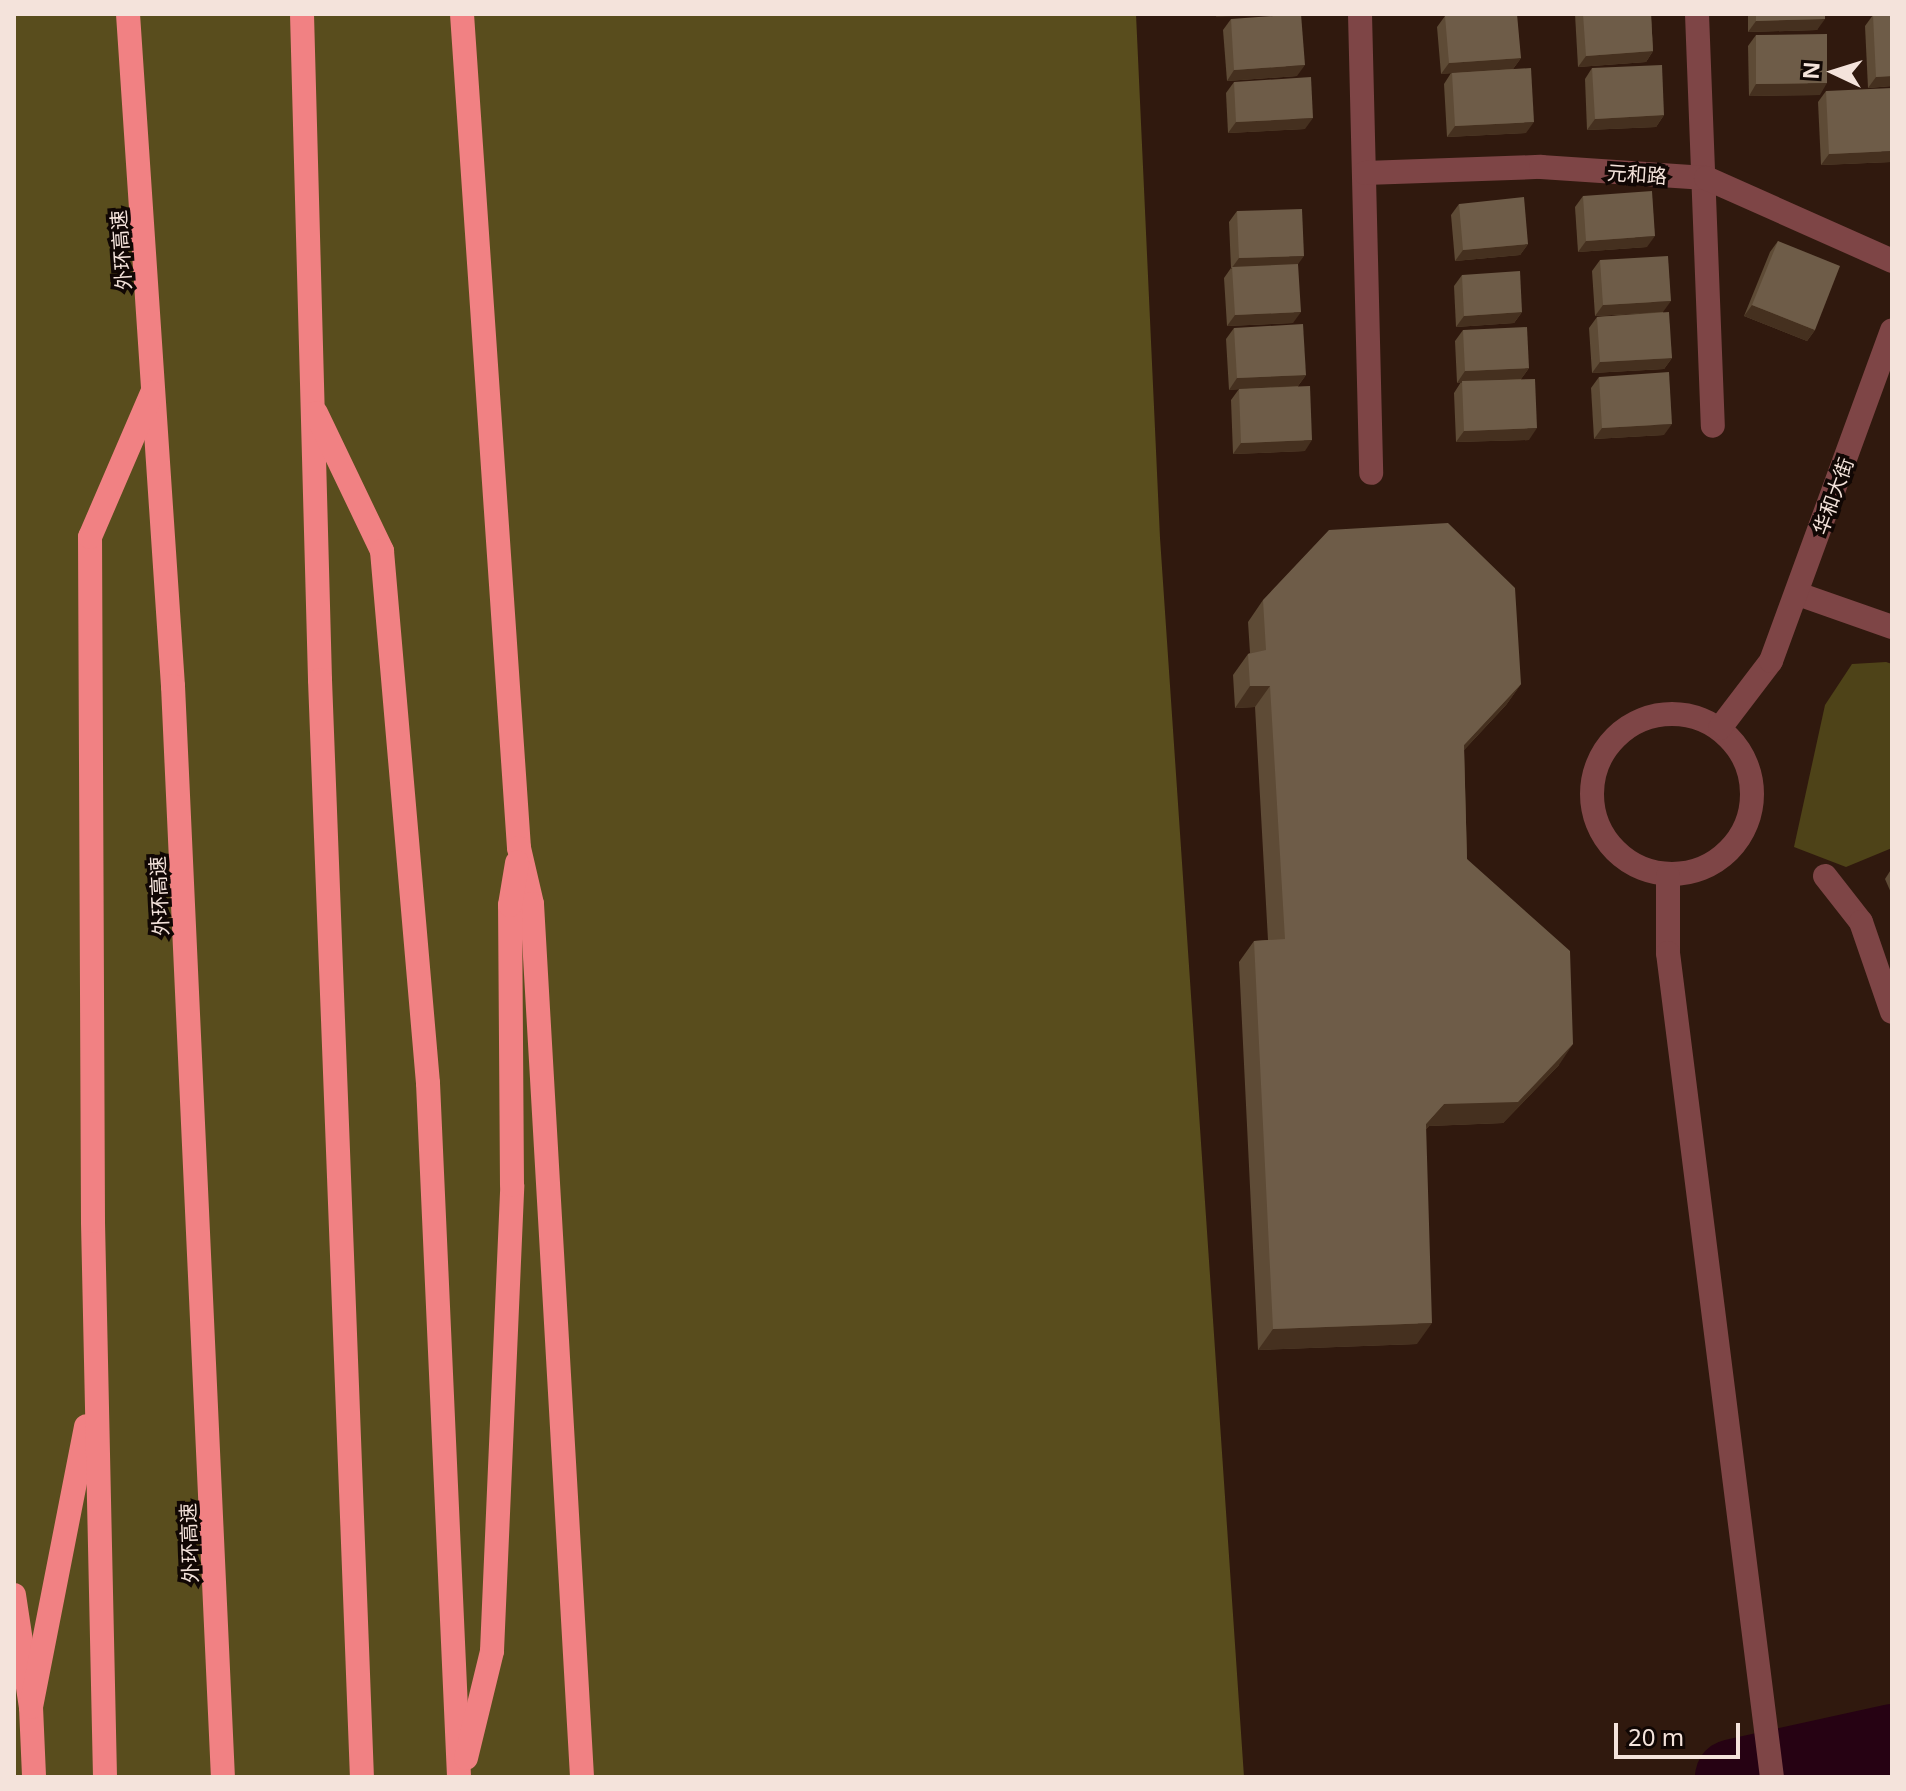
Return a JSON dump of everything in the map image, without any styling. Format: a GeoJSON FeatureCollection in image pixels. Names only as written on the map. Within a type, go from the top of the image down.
{"type":"FeatureCollection","features":[{"type":"Feature","properties":{"kind":"highway","name":"外环高速"},"geometry":{"type":"LineString","coordinates":[[128,14],[154,387],[190,1034],[223,1777]]}},
{"type":"Feature","properties":{"kind":"highway"},"geometry":{"type":"LineString","coordinates":[[302,14],[312,405],[362,1777]]}},
{"type":"Feature","properties":{"kind":"highway"},"geometry":{"type":"LineString","coordinates":[[462,14],[519,848],[532,904],[582,1777]]}},
{"type":"Feature","properties":{"kind":"highway"},"geometry":{"type":"LineString","coordinates":[[105,1777],[95,1377],[90,537],[154,387]]}},
{"type":"Feature","properties":{"kind":"highway"},"geometry":{"type":"LineString","coordinates":[[312,405],[382,551],[428,1083],[460,1777]]}},
{"type":"Feature","properties":{"kind":"highway"},"geometry":{"type":"LineString","coordinates":[[460,1777],[492,1651],[512,1171],[510,905],[519,848]]}},
{"type":"Feature","properties":{"kind":"highway"},"geometry":{"type":"LineString","coordinates":[[31,1707],[95,1377]]}},
{"type":"Feature","properties":{"kind":"highway"},"geometry":{"type":"LineString","coordinates":[[14,1595],[31,1707],[34,1777]]}},
{"type":"Feature","properties":{"kind":"street"},"geometry":{"type":"LineString","coordinates":[[1360,14],[1371,473]]}},
{"type":"Feature","properties":{"kind":"street"},"geometry":{"type":"LineString","coordinates":[[1697,14],[1706,178],[1713,426]]}},
{"type":"Feature","properties":{"kind":"street","name":"元和路"},"geometry":{"type":"LineString","coordinates":[[1365,173],[1541,167],[1706,178],[1892,261]]}},
{"type":"Feature","properties":{"kind":"street","name":"华和大街"},"geometry":{"type":"LineString","coordinates":[[1720,728],[1771,661],[1892,330]]}},
{"type":"Feature","properties":{"kind":"street"},"geometry":{"type":"LineString","coordinates":[[1798,594],[1892,627]]}},
{"type":"Feature","properties":{"kind":"street"},"geometry":{"type":"LineString","coordinates":[[1688,715],[1720,728],[1748,765],[1753,806],[1748,824],[1733,849],[1700,871],[1668,876],[1638,868],[1615,852],[1600,832],[1592,784],[1597,764],[1612,739],[1649,716],[1688,715]]}},
{"type":"Feature","properties":{"kind":"street"},"geometry":{"type":"LineString","coordinates":[[1668,876],[1668,953],[1772,1777]]}},
{"type":"Feature","properties":{"kind":"street"},"geometry":{"type":"LineString","coordinates":[[1825,876],[1861,922],[1892,1012]]}},
{"type":"Feature","properties":{"kind":"shaded area"},"geometry":{"type":"Polygon","coordinates":[[[14,14],[1136,14],[1160,538],[1244,1777],[14,1777],[14,14]]]}},
{"type":"Feature","properties":{"kind":"shaded area"},"geometry":{"type":"Polygon","coordinates":[[[1852,664],[1892,664],[1892,848],[1846,867],[1794,847],[1825,705],[1852,664]]]}},
{"type":"Feature","properties":{"kind":"building"},"geometry":{"type":"Polygon","coordinates":[[[1301,14],[1305,65],[1234,70],[1231,19],[1301,14]]]}},
{"type":"Feature","properties":{"kind":"building"},"geometry":{"type":"Polygon","coordinates":[[[1517,14],[1521,58],[1449,63],[1445,16],[1517,14]]]}},
{"type":"Feature","properties":{"kind":"building"},"geometry":{"type":"Polygon","coordinates":[[[1583,14],[1651,14],[1653,51],[1586,56],[1583,14]]]}},
{"type":"Feature","properties":{"kind":"building"},"geometry":{"type":"Polygon","coordinates":[[[1756,14],[1825,14],[1825,19],[1756,21],[1756,14]]]}},
{"type":"Feature","properties":{"kind":"building"},"geometry":{"type":"Polygon","coordinates":[[[1892,14],[1892,76],[1876,77],[1873,15],[1892,14]]]}},
{"type":"Feature","properties":{"kind":"building"},"geometry":{"type":"Polygon","coordinates":[[[1827,34],[1827,83],[1756,84],[1756,35],[1827,34]]]}},
{"type":"Feature","properties":{"kind":"building"},"geometry":{"type":"Polygon","coordinates":[[[1662,65],[1664,115],[1595,119],[1592,68],[1662,65]]]}},
{"type":"Feature","properties":{"kind":"building"},"geometry":{"type":"Polygon","coordinates":[[[1531,68],[1534,122],[1455,126],[1452,73],[1531,68]]]}},
{"type":"Feature","properties":{"kind":"building"},"geometry":{"type":"Polygon","coordinates":[[[1311,77],[1313,118],[1236,122],[1234,82],[1311,77]]]}},
{"type":"Feature","properties":{"kind":"building"},"geometry":{"type":"Polygon","coordinates":[[[1892,88],[1892,151],[1829,154],[1826,91],[1892,88]]]}},
{"type":"Feature","properties":{"kind":"building"},"geometry":{"type":"Polygon","coordinates":[[[1652,191],[1655,236],[1586,241],[1583,196],[1652,191]]]}},
{"type":"Feature","properties":{"kind":"building"},"geometry":{"type":"Polygon","coordinates":[[[1524,197],[1528,244],[1463,250],[1459,204],[1524,197]]]}},
{"type":"Feature","properties":{"kind":"building"},"geometry":{"type":"Polygon","coordinates":[[[1302,209],[1304,256],[1239,258],[1237,211],[1302,209]]]}},
{"type":"Feature","properties":{"kind":"building"},"geometry":{"type":"Polygon","coordinates":[[[1778,241],[1840,266],[1815,330],[1752,305],[1778,241]]]}},
{"type":"Feature","properties":{"kind":"building"},"geometry":{"type":"Polygon","coordinates":[[[1668,256],[1671,301],[1603,305],[1600,260],[1668,256]]]}},
{"type":"Feature","properties":{"kind":"building"},"geometry":{"type":"Polygon","coordinates":[[[1298,264],[1301,312],[1235,315],[1232,267],[1298,264]]]}},
{"type":"Feature","properties":{"kind":"building"},"geometry":{"type":"Polygon","coordinates":[[[1520,271],[1522,312],[1464,316],[1462,275],[1520,271]]]}},
{"type":"Feature","properties":{"kind":"building"},"geometry":{"type":"Polygon","coordinates":[[[1669,312],[1672,358],[1600,362],[1597,317],[1669,312]]]}},
{"type":"Feature","properties":{"kind":"building"},"geometry":{"type":"Polygon","coordinates":[[[1303,324],[1306,375],[1237,378],[1234,328],[1303,324]]]}},
{"type":"Feature","properties":{"kind":"building"},"geometry":{"type":"Polygon","coordinates":[[[1527,327],[1529,368],[1465,371],[1463,330],[1527,327]]]}},
{"type":"Feature","properties":{"kind":"building"},"geometry":{"type":"Polygon","coordinates":[[[1669,372],[1672,424],[1602,428],[1599,377],[1669,372]]]}},
{"type":"Feature","properties":{"kind":"building"},"geometry":{"type":"Polygon","coordinates":[[[1535,379],[1537,428],[1464,431],[1462,381],[1535,379]]]}},
{"type":"Feature","properties":{"kind":"building"},"geometry":{"type":"Polygon","coordinates":[[[1310,386],[1312,440],[1241,443],[1239,389],[1310,386]]]}},
{"type":"Feature","properties":{"kind":"building"},"geometry":{"type":"Polygon","coordinates":[[[1448,523],[1515,588],[1521,684],[1464,745],[1467,859],[1570,951],[1573,1044],[1518,1102],[1444,1104],[1426,1124],[1432,1323],[1273,1329],[1254,941],[1285,939],[1270,686],[1250,686],[1248,654],[1266,650],[1263,600],[1329,530],[1448,523]]]}},
{"type":"Feature","properties":{"kind":"waterway"},"geometry":{"type":"LineString","coordinates":[[1733,1777],[1892,1742]]}}]}
